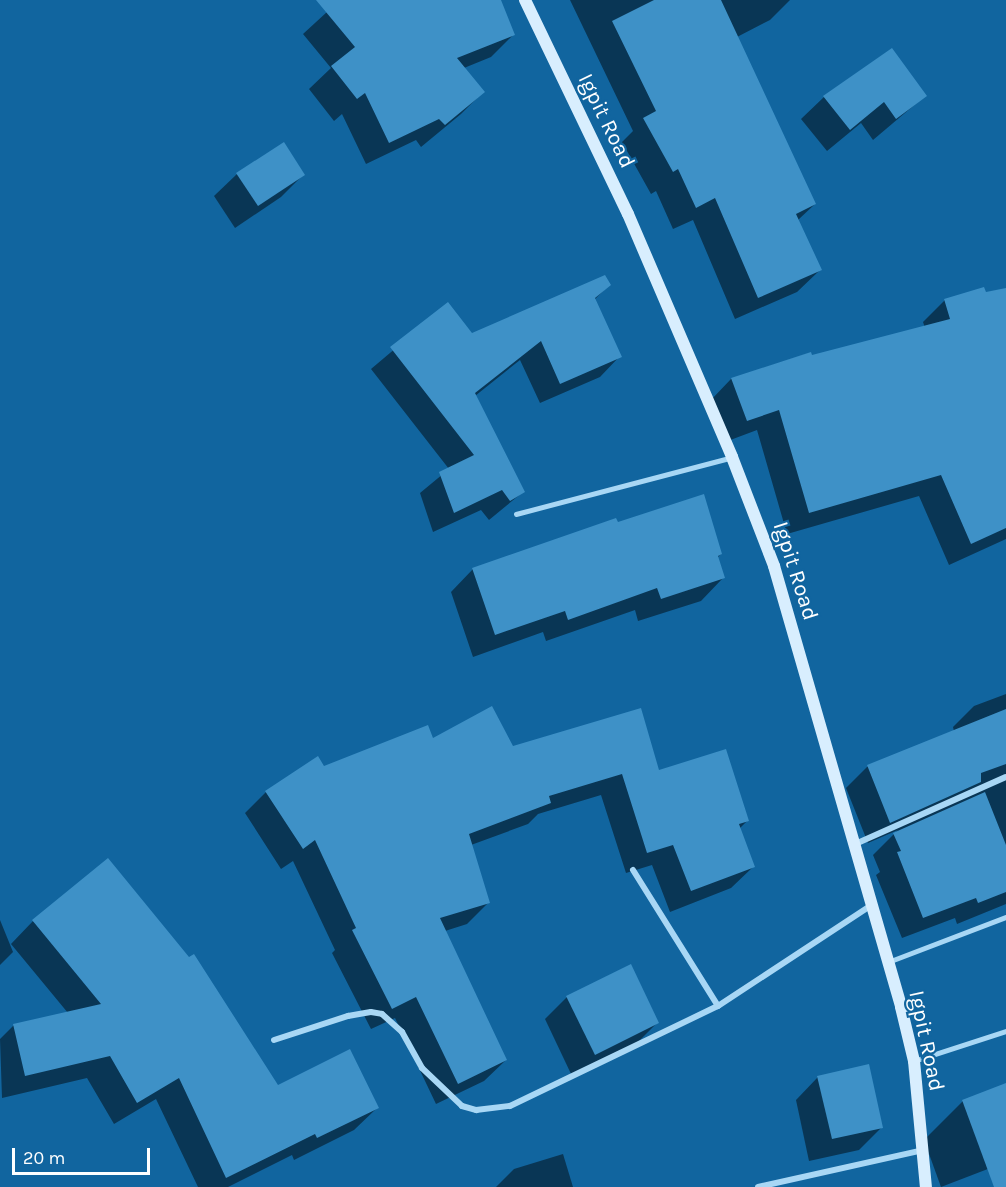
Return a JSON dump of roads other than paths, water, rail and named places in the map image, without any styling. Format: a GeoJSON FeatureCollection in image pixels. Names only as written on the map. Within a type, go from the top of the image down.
{"type":"FeatureCollection","features":[{"type":"Feature","properties":{"kind":"street","name":"Igpit Road"},"geometry":{"type":"LineString","coordinates":[[525,0],[628,214],[732,457],[774,566],[914,1061],[926,1187]]}},
{"type":"Feature","properties":{"kind":"street"},"geometry":{"type":"LineString","coordinates":[[853,845],[1006,777]]}},
{"type":"Feature","properties":{"kind":"street"},"geometry":{"type":"LineString","coordinates":[[633,870],[718,1006]]}},
{"type":"Feature","properties":{"kind":"street"},"geometry":{"type":"LineString","coordinates":[[274,1040],[348,1016],[370,1012],[382,1014],[402,1032],[422,1068],[446,1094],[462,1106],[476,1110],[510,1106],[718,1006],[870,906]]}},
{"type":"Feature","properties":{"kind":"street"},"geometry":{"type":"LineString","coordinates":[[758,1187],[924,1150]]}},
{"type":"Feature","properties":{"kind":"lane"},"geometry":{"type":"LineString","coordinates":[[516,514],[732,457]]}},
{"type":"Feature","properties":{"kind":"lane"},"geometry":{"type":"LineString","coordinates":[[885,962],[1006,917]]}},
{"type":"Feature","properties":{"kind":"lane"},"geometry":{"type":"LineString","coordinates":[[914,1061],[1006,1031]]}}]}
